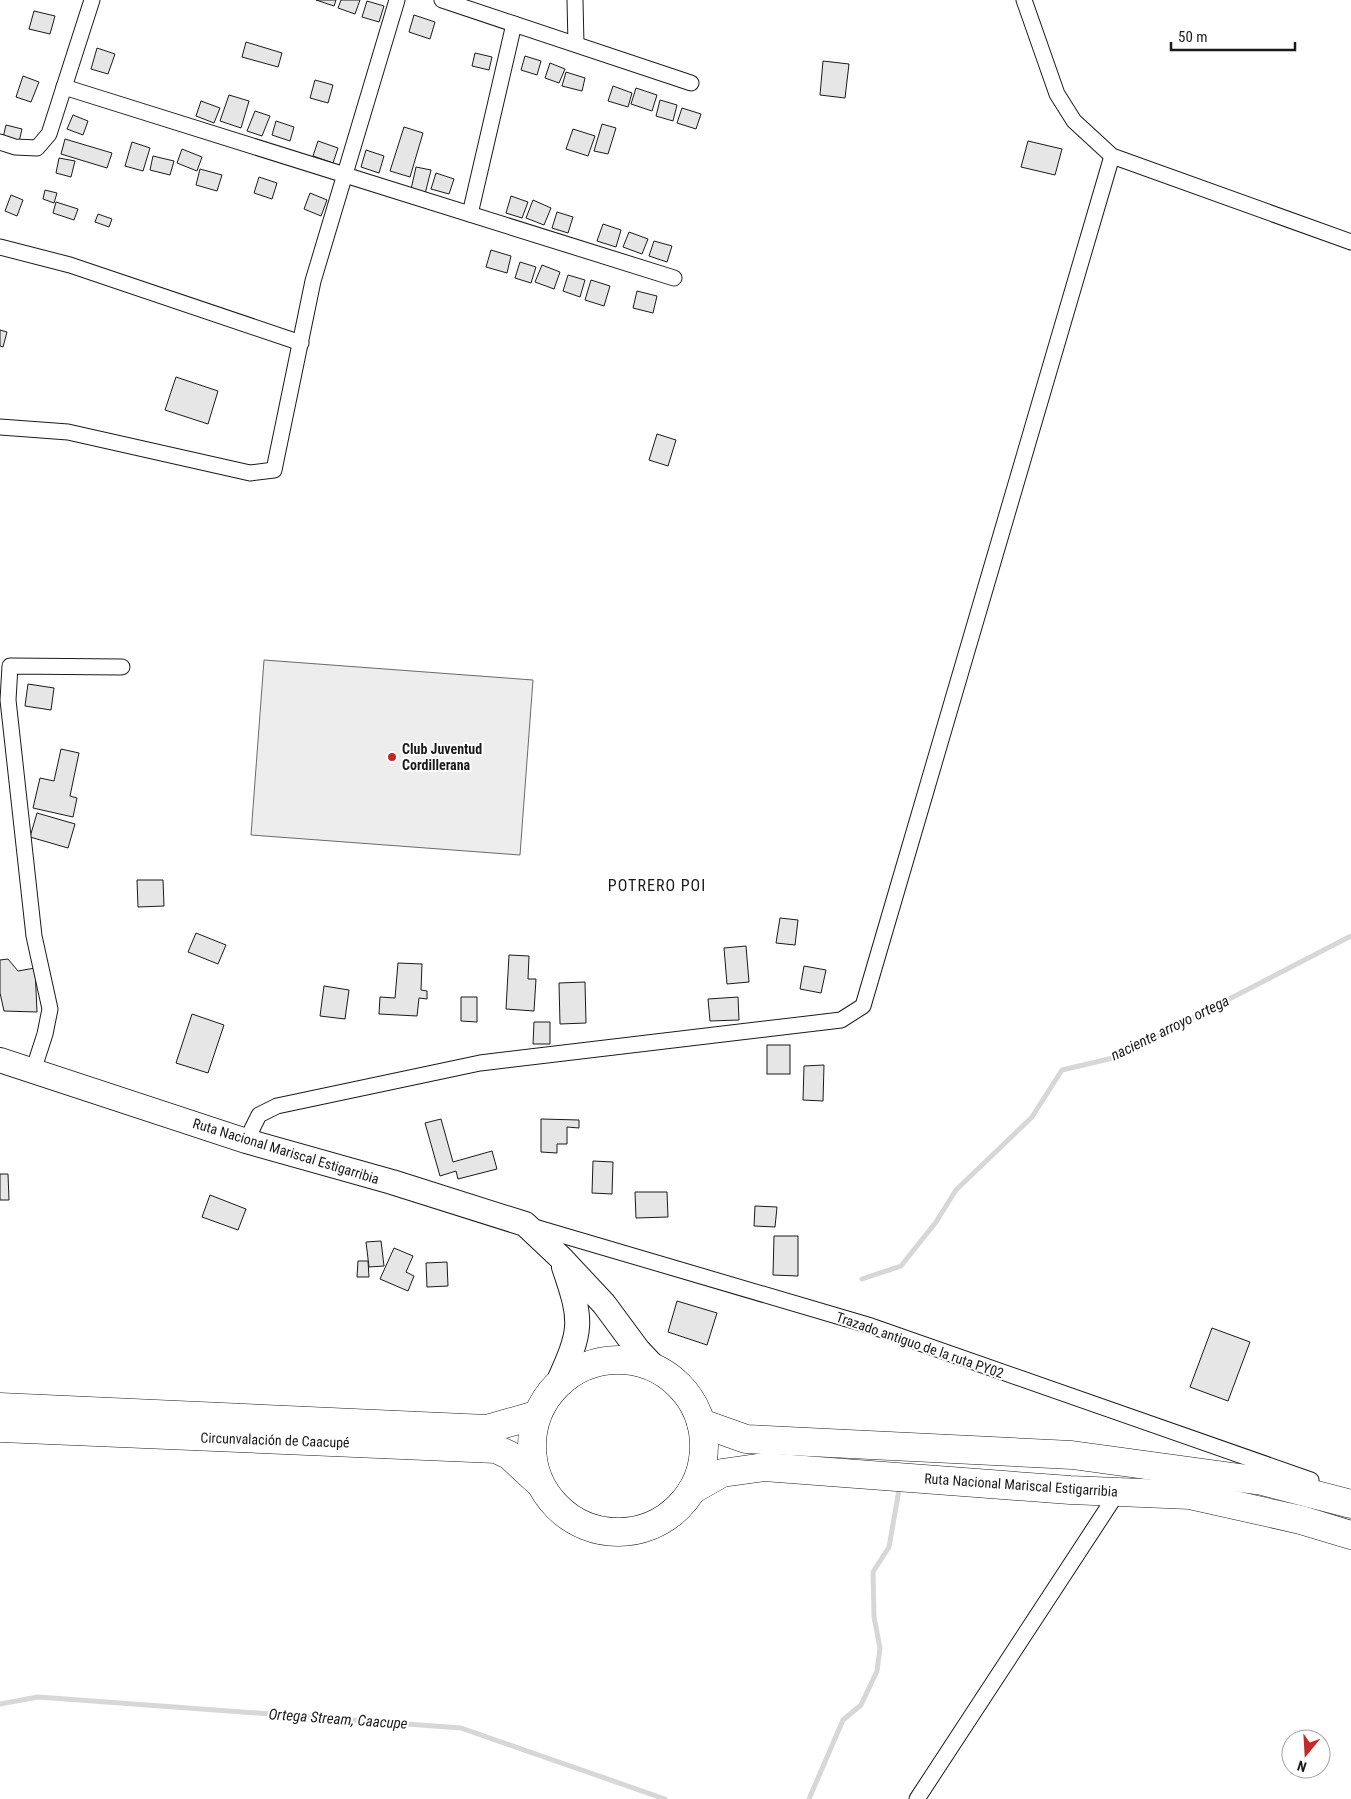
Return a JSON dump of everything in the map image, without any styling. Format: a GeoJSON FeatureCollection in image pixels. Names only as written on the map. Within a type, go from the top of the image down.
{"type":"FeatureCollection","features":[{"type":"Feature","properties":{"kind":"highway"},"geometry":{"type":"LineString","coordinates":[[622,1360],[656,1369],[676,1382],[691,1401],[701,1423],[703,1454],[701,1469],[692,1490],[673,1512],[648,1526],[620,1532],[592,1528],[566,1515],[546,1495],[538,1482],[531,1447],[536,1415],[558,1383],[588,1365],[622,1360]]}},
{"type":"Feature","properties":{"kind":"highway","name":"Circunvalación de Caacupé"},"geometry":{"type":"LineString","coordinates":[[0,1407],[487,1429],[536,1415]]}},
{"type":"Feature","properties":{"kind":"highway"},"geometry":{"type":"LineString","coordinates":[[701,1423],[746,1439],[1072,1455],[1262,1481],[1351,1504]]}},
{"type":"Feature","properties":{"kind":"highway","name":"Circunvalación de Caacupé"},"geometry":{"type":"LineString","coordinates":[[0,1428],[496,1449],[509,1455],[538,1482]]}},
{"type":"Feature","properties":{"kind":"highway","name":"Ruta Nacional Mariscal Estigarribia"},"geometry":{"type":"LineString","coordinates":[[692,1490],[722,1473],[764,1467],[1190,1496],[1301,1520],[1351,1535]]}},
{"type":"Feature","properties":{"kind":"main road","name":"Ruta Nacional Mariscal Estigarribia"},"geometry":{"type":"LineString","coordinates":[[0,1060],[246,1140],[392,1182],[525,1224],[561,1258],[604,1304],[638,1350],[656,1369]]}},
{"type":"Feature","properties":{"kind":"main road"},"geometry":{"type":"LineString","coordinates":[[558,1383],[573,1350],[579,1319],[561,1258]]}},
{"type":"Feature","properties":{"kind":"street"},"geometry":{"type":"LineString","coordinates":[[0,142],[15,147],[37,148],[49,134],[92,0]]}},
{"type":"Feature","properties":{"kind":"street"},"geometry":{"type":"LineString","coordinates":[[0,427],[68,432],[250,474],[274,470],[313,281],[397,0]]}},
{"type":"Feature","properties":{"kind":"street"},"geometry":{"type":"LineString","coordinates":[[442,0],[691,83]]}},
{"type":"Feature","properties":{"kind":"street"},"geometry":{"type":"LineString","coordinates":[[575,0],[576,44]]}},
{"type":"Feature","properties":{"kind":"street"},"geometry":{"type":"LineString","coordinates":[[1024,0],[1057,94],[1074,122],[1112,156],[1351,242]]}},
{"type":"Feature","properties":{"kind":"street"},"geometry":{"type":"LineString","coordinates":[[470,214],[514,24]]}},
{"type":"Feature","properties":{"kind":"street"},"geometry":{"type":"LineString","coordinates":[[64,87],[674,278]]}},
{"type":"Feature","properties":{"kind":"street"},"geometry":{"type":"LineString","coordinates":[[246,1140],[259,1115],[277,1106],[480,1064],[841,1020],[863,1006],[1112,156]]}},
{"type":"Feature","properties":{"kind":"street"},"geometry":{"type":"LineString","coordinates":[[0,247],[70,265],[300,343]]}},
{"type":"Feature","properties":{"kind":"street"},"geometry":{"type":"LineString","coordinates":[[33,1071],[45,1034],[50,1009],[34,936],[8,700],[10,666],[122,667]]}},
{"type":"Feature","properties":{"kind":"street","name":"Trazado antiguo de la ruta PY02"},"geometry":{"type":"LineString","coordinates":[[525,1224],[871,1326],[1311,1480]]}},
{"type":"Feature","properties":{"kind":"street"},"geometry":{"type":"LineString","coordinates":[[917,1799],[1118,1492]]}},
{"type":"Feature","properties":{"kind":"shaded area","name":"Club Juventud Cordillerana"},"geometry":{"type":"Polygon","coordinates":[[[264,660],[533,680],[520,855],[251,835],[264,660]]]}},
{"type":"Feature","properties":{"kind":"building"},"geometry":{"type":"Polygon","coordinates":[[[316,0],[336,0],[334,6],[316,0]]]}},
{"type":"Feature","properties":{"kind":"building"},"geometry":{"type":"Polygon","coordinates":[[[341,0],[360,0],[355,14],[338,8],[341,0]]]}},
{"type":"Feature","properties":{"kind":"building"},"geometry":{"type":"Polygon","coordinates":[[[367,1],[384,6],[379,22],[362,17],[367,1]]]}},
{"type":"Feature","properties":{"kind":"building"},"geometry":{"type":"Polygon","coordinates":[[[34,11],[55,16],[50,34],[29,29],[34,11]]]}},
{"type":"Feature","properties":{"kind":"building"},"geometry":{"type":"Polygon","coordinates":[[[414,15],[435,22],[430,39],[409,32],[414,15]]]}},
{"type":"Feature","properties":{"kind":"building"},"geometry":{"type":"Polygon","coordinates":[[[246,42],[282,53],[278,67],[242,57],[246,42]]]}},
{"type":"Feature","properties":{"kind":"building"},"geometry":{"type":"Polygon","coordinates":[[[97,48],[115,54],[108,74],[91,69],[97,48]]]}},
{"type":"Feature","properties":{"kind":"building"},"geometry":{"type":"Polygon","coordinates":[[[475,53],[492,57],[489,70],[472,66],[475,53]]]}},
{"type":"Feature","properties":{"kind":"building"},"geometry":{"type":"Polygon","coordinates":[[[525,56],[541,61],[537,75],[521,70],[525,56]]]}},
{"type":"Feature","properties":{"kind":"building"},"geometry":{"type":"Polygon","coordinates":[[[823,61],[849,64],[845,98],[820,95],[823,61]]]}},
{"type":"Feature","properties":{"kind":"building"},"geometry":{"type":"Polygon","coordinates":[[[550,63],[565,69],[559,83],[545,78],[550,63]]]}},
{"type":"Feature","properties":{"kind":"building"},"geometry":{"type":"Polygon","coordinates":[[[566,72],[585,78],[582,91],[562,86],[566,72]]]}},
{"type":"Feature","properties":{"kind":"building"},"geometry":{"type":"Polygon","coordinates":[[[23,76],[39,82],[31,102],[16,97],[23,76]]]}},
{"type":"Feature","properties":{"kind":"building"},"geometry":{"type":"Polygon","coordinates":[[[315,80],[333,85],[328,103],[310,98],[315,80]]]}},
{"type":"Feature","properties":{"kind":"building"},"geometry":{"type":"Polygon","coordinates":[[[613,86],[632,93],[628,107],[608,101],[613,86]]]}},
{"type":"Feature","properties":{"kind":"building"},"geometry":{"type":"Polygon","coordinates":[[[636,88],[657,95],[652,111],[631,104],[636,88]]]}},
{"type":"Feature","properties":{"kind":"building"},"geometry":{"type":"Polygon","coordinates":[[[229,95],[249,101],[241,128],[220,121],[229,95]]]}},
{"type":"Feature","properties":{"kind":"building"},"geometry":{"type":"Polygon","coordinates":[[[660,100],[677,105],[673,121],[656,116],[660,100]]]}},
{"type":"Feature","properties":{"kind":"building"},"geometry":{"type":"Polygon","coordinates":[[[201,101],[220,108],[214,123],[196,116],[201,101]]]}},
{"type":"Feature","properties":{"kind":"building"},"geometry":{"type":"Polygon","coordinates":[[[682,108],[701,114],[696,129],[677,123],[682,108]]]}},
{"type":"Feature","properties":{"kind":"building"},"geometry":{"type":"Polygon","coordinates":[[[255,111],[270,116],[262,136],[247,131],[255,111]]]}},
{"type":"Feature","properties":{"kind":"building"},"geometry":{"type":"Polygon","coordinates":[[[73,115],[88,121],[83,135],[67,129],[73,115]]]}},
{"type":"Feature","properties":{"kind":"building"},"geometry":{"type":"Polygon","coordinates":[[[276,121],[294,127],[290,141],[272,135],[276,121]]]}},
{"type":"Feature","properties":{"kind":"building"},"geometry":{"type":"Polygon","coordinates":[[[602,124],[616,128],[608,154],[594,151],[602,124]]]}},
{"type":"Feature","properties":{"kind":"building"},"geometry":{"type":"Polygon","coordinates":[[[6,125],[22,129],[18,146],[2,142],[6,125]]]}},
{"type":"Feature","properties":{"kind":"building"},"geometry":{"type":"Polygon","coordinates":[[[404,127],[423,133],[410,177],[390,171],[404,127]]]}},
{"type":"Feature","properties":{"kind":"building"},"geometry":{"type":"Polygon","coordinates":[[[573,129],[595,136],[588,156],[566,149],[573,129]]]}},
{"type":"Feature","properties":{"kind":"building"},"geometry":{"type":"Polygon","coordinates":[[[65,139],[112,153],[107,168],[61,154],[65,139]]]}},
{"type":"Feature","properties":{"kind":"building"},"geometry":{"type":"Polygon","coordinates":[[[318,141],[338,148],[333,163],[313,156],[318,141]]]}},
{"type":"Feature","properties":{"kind":"building"},"geometry":{"type":"Polygon","coordinates":[[[1028,141],[1062,149],[1055,175],[1021,167],[1028,141]]]}},
{"type":"Feature","properties":{"kind":"building"},"geometry":{"type":"Polygon","coordinates":[[[132,142],[150,148],[143,171],[125,166],[132,142]]]}},
{"type":"Feature","properties":{"kind":"building"},"geometry":{"type":"Polygon","coordinates":[[[182,149],[202,157],[197,171],[177,163],[182,149]]]}},
{"type":"Feature","properties":{"kind":"building"},"geometry":{"type":"Polygon","coordinates":[[[366,150],[384,156],[379,173],[361,167],[366,150]]]}},
{"type":"Feature","properties":{"kind":"building"},"geometry":{"type":"Polygon","coordinates":[[[153,156],[174,161],[170,175],[150,170],[153,156]]]}},
{"type":"Feature","properties":{"kind":"building"},"geometry":{"type":"Polygon","coordinates":[[[59,158],[75,161],[71,177],[56,173],[59,158]]]}},
{"type":"Feature","properties":{"kind":"building"},"geometry":{"type":"Polygon","coordinates":[[[416,167],[431,170],[424,198],[410,194],[416,167]]]}},
{"type":"Feature","properties":{"kind":"building"},"geometry":{"type":"Polygon","coordinates":[[[200,169],[222,175],[217,191],[196,185],[200,169]]]}},
{"type":"Feature","properties":{"kind":"building"},"geometry":{"type":"Polygon","coordinates":[[[436,173],[454,179],[449,194],[431,189],[436,173]]]}},
{"type":"Feature","properties":{"kind":"building"},"geometry":{"type":"Polygon","coordinates":[[[259,177],[277,183],[272,199],[254,193],[259,177]]]}},
{"type":"Feature","properties":{"kind":"building"},"geometry":{"type":"Polygon","coordinates":[[[45,190],[57,193],[54,203],[43,199],[45,190]]]}},
{"type":"Feature","properties":{"kind":"building"},"geometry":{"type":"Polygon","coordinates":[[[310,193],[327,200],[321,216],[304,209],[310,193]]]}},
{"type":"Feature","properties":{"kind":"building"},"geometry":{"type":"Polygon","coordinates":[[[11,195],[23,200],[17,216],[5,211],[11,195]]]}},
{"type":"Feature","properties":{"kind":"building"},"geometry":{"type":"Polygon","coordinates":[[[511,196],[528,202],[522,218],[506,213],[511,196]]]}},
{"type":"Feature","properties":{"kind":"building"},"geometry":{"type":"Polygon","coordinates":[[[533,200],[551,208],[544,225],[526,218],[533,200]]]}},
{"type":"Feature","properties":{"kind":"building"},"geometry":{"type":"Polygon","coordinates":[[[56,202],[78,209],[74,220],[53,213],[56,202]]]}},
{"type":"Feature","properties":{"kind":"building"},"geometry":{"type":"Polygon","coordinates":[[[557,212],[573,217],[568,233],[552,228],[557,212]]]}},
{"type":"Feature","properties":{"kind":"building"},"geometry":{"type":"Polygon","coordinates":[[[98,214],[112,219],[109,227],[95,222],[98,214]]]}},
{"type":"Feature","properties":{"kind":"building"},"geometry":{"type":"Polygon","coordinates":[[[603,224],[621,230],[616,247],[597,241],[603,224]]]}},
{"type":"Feature","properties":{"kind":"building"},"geometry":{"type":"Polygon","coordinates":[[[629,232],[648,239],[642,254],[623,247],[629,232]]]}},
{"type":"Feature","properties":{"kind":"building"},"geometry":{"type":"Polygon","coordinates":[[[654,241],[672,246],[667,262],[649,256],[654,241]]]}},
{"type":"Feature","properties":{"kind":"building"},"geometry":{"type":"Polygon","coordinates":[[[491,250],[511,256],[507,273],[486,267],[491,250]]]}},
{"type":"Feature","properties":{"kind":"building"},"geometry":{"type":"Polygon","coordinates":[[[520,262],[536,267],[531,283],[515,278],[520,262]]]}},
{"type":"Feature","properties":{"kind":"building"},"geometry":{"type":"Polygon","coordinates":[[[542,265],[560,272],[554,289],[535,282],[542,265]]]}},
{"type":"Feature","properties":{"kind":"building"},"geometry":{"type":"Polygon","coordinates":[[[568,275],[585,280],[580,297],[563,291],[568,275]]]}},
{"type":"Feature","properties":{"kind":"building"},"geometry":{"type":"Polygon","coordinates":[[[591,280],[610,286],[604,306],[585,300],[591,280]]]}},
{"type":"Feature","properties":{"kind":"building"},"geometry":{"type":"Polygon","coordinates":[[[637,291],[657,296],[653,313],[633,308],[637,291]]]}},
{"type":"Feature","properties":{"kind":"building"},"geometry":{"type":"Polygon","coordinates":[[[0,330],[7,332],[3,347],[0,346],[0,330]]]}},
{"type":"Feature","properties":{"kind":"building"},"geometry":{"type":"Polygon","coordinates":[[[176,377],[218,391],[208,424],[165,410],[176,377]]]}},
{"type":"Feature","properties":{"kind":"building"},"geometry":{"type":"Polygon","coordinates":[[[657,434],[676,440],[668,466],[649,460],[657,434]]]}},
{"type":"Feature","properties":{"kind":"building"},"geometry":{"type":"Polygon","coordinates":[[[28,684],[54,688],[51,710],[25,706],[28,684]]]}},
{"type":"Feature","properties":{"kind":"building"},"geometry":{"type":"Polygon","coordinates":[[[61,749],[79,753],[70,796],[77,798],[73,817],[33,808],[40,778],[54,781],[61,749]]]}},
{"type":"Feature","properties":{"kind":"building"},"geometry":{"type":"Polygon","coordinates":[[[37,813],[75,824],[68,848],[30,837],[37,813]]]}},
{"type":"Feature","properties":{"kind":"building"},"geometry":{"type":"Polygon","coordinates":[[[137,880],[163,880],[164,906],[138,907],[137,880]]]}},
{"type":"Feature","properties":{"kind":"building"},"geometry":{"type":"Polygon","coordinates":[[[780,918],[798,920],[795,945],[776,943],[780,918]]]}},
{"type":"Feature","properties":{"kind":"building"},"geometry":{"type":"Polygon","coordinates":[[[196,933],[226,945],[218,964],[188,952],[196,933]]]}},
{"type":"Feature","properties":{"kind":"building"},"geometry":{"type":"Polygon","coordinates":[[[746,946],[749,982],[727,984],[724,948],[746,946]]]}},
{"type":"Feature","properties":{"kind":"building"},"geometry":{"type":"Polygon","coordinates":[[[509,955],[529,956],[528,979],[536,979],[534,1011],[506,1009],[509,955]]]}},
{"type":"Feature","properties":{"kind":"building"},"geometry":{"type":"Polygon","coordinates":[[[8,959],[18,971],[35,968],[37,1012],[4,1011],[0,993],[0,960],[8,959]]]}},
{"type":"Feature","properties":{"kind":"building"},"geometry":{"type":"Polygon","coordinates":[[[398,963],[422,964],[421,990],[427,991],[427,999],[419,998],[417,1016],[379,1014],[380,997],[395,998],[398,963]]]}},
{"type":"Feature","properties":{"kind":"building"},"geometry":{"type":"Polygon","coordinates":[[[804,966],[826,970],[821,993],[800,989],[804,966]]]}},
{"type":"Feature","properties":{"kind":"building"},"geometry":{"type":"Polygon","coordinates":[[[585,982],[586,1023],[560,1024],[559,983],[585,982]]]}},
{"type":"Feature","properties":{"kind":"building"},"geometry":{"type":"Polygon","coordinates":[[[324,986],[349,990],[345,1019],[320,1016],[324,986]]]}},
{"type":"Feature","properties":{"kind":"building"},"geometry":{"type":"Polygon","coordinates":[[[461,997],[477,997],[477,1022],[461,1021],[461,997]]]}},
{"type":"Feature","properties":{"kind":"building"},"geometry":{"type":"Polygon","coordinates":[[[738,997],[739,1020],[710,1021],[708,999],[738,997]]]}},
{"type":"Feature","properties":{"kind":"building"},"geometry":{"type":"Polygon","coordinates":[[[192,1014],[224,1025],[208,1073],[176,1063],[192,1014]]]}},
{"type":"Feature","properties":{"kind":"building"},"geometry":{"type":"Polygon","coordinates":[[[534,1022],[550,1022],[550,1044],[533,1044],[534,1022]]]}},
{"type":"Feature","properties":{"kind":"building"},"geometry":{"type":"Polygon","coordinates":[[[767,1045],[790,1045],[790,1074],[767,1074],[767,1045]]]}},
{"type":"Feature","properties":{"kind":"building"},"geometry":{"type":"Polygon","coordinates":[[[824,1065],[823,1101],[803,1100],[804,1066],[824,1065]]]}},
{"type":"Feature","properties":{"kind":"building"},"geometry":{"type":"Polygon","coordinates":[[[441,1119],[453,1162],[492,1151],[497,1169],[458,1179],[456,1171],[440,1176],[425,1123],[441,1119]]]}},
{"type":"Feature","properties":{"kind":"building"},"geometry":{"type":"Polygon","coordinates":[[[541,1119],[579,1120],[579,1128],[567,1127],[567,1144],[557,1144],[557,1153],[541,1152],[541,1119]]]}},
{"type":"Feature","properties":{"kind":"building"},"geometry":{"type":"Polygon","coordinates":[[[593,1161],[613,1162],[612,1194],[592,1193],[593,1161]]]}},
{"type":"Feature","properties":{"kind":"building"},"geometry":{"type":"Polygon","coordinates":[[[0,1174],[8,1174],[9,1200],[0,1200],[0,1174]]]}},
{"type":"Feature","properties":{"kind":"building"},"geometry":{"type":"Polygon","coordinates":[[[635,1192],[667,1192],[668,1217],[636,1218],[635,1192]]]}},
{"type":"Feature","properties":{"kind":"building"},"geometry":{"type":"Polygon","coordinates":[[[210,1195],[246,1209],[238,1230],[202,1217],[210,1195]]]}},
{"type":"Feature","properties":{"kind":"building"},"geometry":{"type":"Polygon","coordinates":[[[755,1206],[777,1207],[775,1227],[754,1226],[755,1206]]]}},
{"type":"Feature","properties":{"kind":"building"},"geometry":{"type":"Polygon","coordinates":[[[774,1236],[798,1236],[798,1276],[773,1275],[774,1236]]]}},
{"type":"Feature","properties":{"kind":"building"},"geometry":{"type":"Polygon","coordinates":[[[381,1241],[384,1266],[369,1267],[366,1242],[381,1241]]]}},
{"type":"Feature","properties":{"kind":"building"},"geometry":{"type":"Polygon","coordinates":[[[394,1248],[413,1256],[406,1272],[414,1276],[408,1291],[380,1279],[394,1248]]]}},
{"type":"Feature","properties":{"kind":"building"},"geometry":{"type":"Polygon","coordinates":[[[358,1261],[368,1261],[369,1277],[357,1277],[358,1261]]]}},
{"type":"Feature","properties":{"kind":"building"},"geometry":{"type":"Polygon","coordinates":[[[447,1262],[448,1286],[427,1287],[426,1263],[447,1262]]]}},
{"type":"Feature","properties":{"kind":"building"},"geometry":{"type":"Polygon","coordinates":[[[677,1301],[717,1313],[707,1345],[668,1332],[677,1301]]]}},
{"type":"Feature","properties":{"kind":"building"},"geometry":{"type":"Polygon","coordinates":[[[1212,1328],[1250,1342],[1228,1401],[1190,1387],[1212,1328]]]}},
{"type":"Feature","properties":{"kind":"waterway","name":"naciente arroyo ortega"},"geometry":{"type":"LineString","coordinates":[[862,1279],[901,1266],[936,1222],[956,1190],[1032,1117],[1062,1070],[1117,1057],[1351,936]]}},
{"type":"Feature","properties":{"kind":"waterway","name":"naciente arroyo ortega"},"geometry":{"type":"LineString","coordinates":[[809,1799],[843,1720],[861,1705],[877,1671],[880,1648],[874,1617],[873,1572],[889,1547],[899,1490]]}},
{"type":"Feature","properties":{"kind":"waterway","name":"Ortega Stream, Caacupe"},"geometry":{"type":"LineString","coordinates":[[0,1704],[38,1697],[461,1728],[665,1799]]}},
{"type":"Feature","properties":{"kind":"place","name":"Club Juventud Cordillerana"},"geometry":{"type":"Point","coordinates":[392,757]}},
{"type":"Feature","properties":{"kind":"district","name":"POTRERO POI"},"geometry":{"type":"Point","coordinates":[657,885]}}]}
